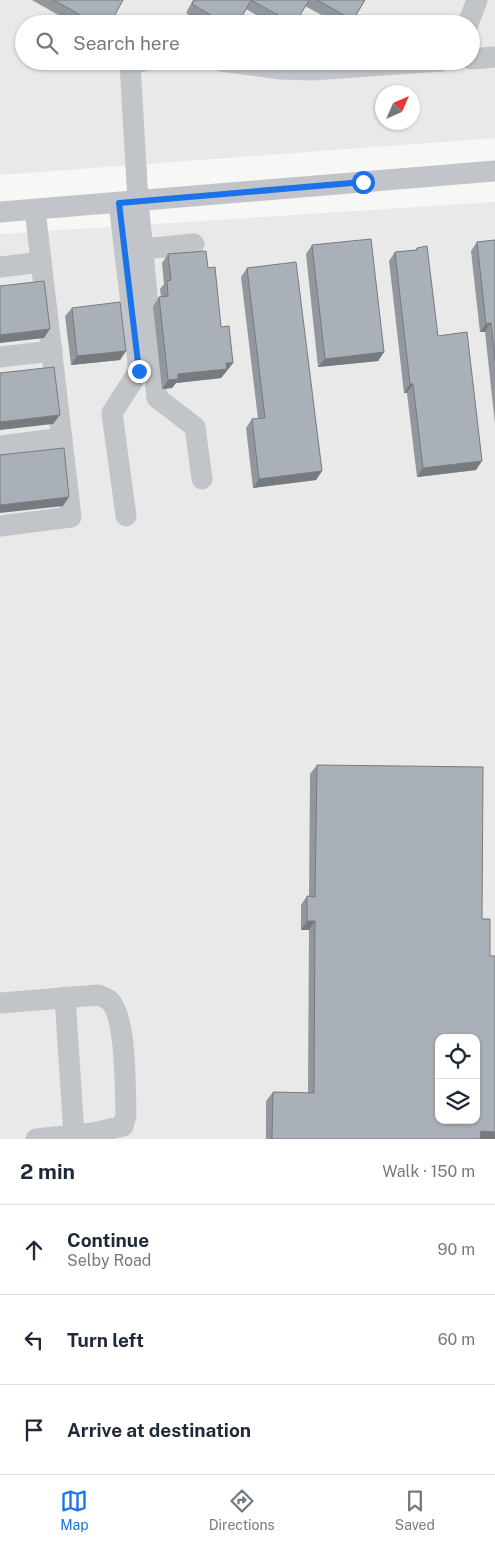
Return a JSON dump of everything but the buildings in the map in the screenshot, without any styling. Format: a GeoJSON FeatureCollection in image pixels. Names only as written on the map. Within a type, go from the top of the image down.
{"type":"FeatureCollection","features":[{"type":"Feature","properties":{"kind":"street"},"geometry":{"type":"LineString","coordinates":[[471,15],[477,0]]}},
{"type":"Feature","properties":{"kind":"street"},"geometry":{"type":"LineString","coordinates":[[480,59],[495,58]]}},
{"type":"Feature","properties":{"kind":"street"},"geometry":{"type":"LineString","coordinates":[[126,516],[112,412],[139,371],[129,202],[130,70]]}},
{"type":"Feature","properties":{"kind":"street"},"geometry":{"type":"LineString","coordinates":[[0,212],[495,171]]}},
{"type":"Feature","properties":{"kind":"street"},"geometry":{"type":"LineString","coordinates":[[129,202],[142,249],[157,398],[194,427],[202,480]]}},
{"type":"Feature","properties":{"kind":"street"},"geometry":{"type":"LineString","coordinates":[[0,526],[71,518],[35,210]]}},
{"type":"Feature","properties":{"kind":"street"},"geometry":{"type":"LineString","coordinates":[[142,249],[194,244]]}},
{"type":"Feature","properties":{"kind":"street"},"geometry":{"type":"LineString","coordinates":[[0,267],[41,262]]}},
{"type":"Feature","properties":{"kind":"street"},"geometry":{"type":"LineString","coordinates":[[0,357],[52,351]]}},
{"type":"Feature","properties":{"kind":"street"},"geometry":{"type":"LineString","coordinates":[[0,446],[62,438]]}},
{"type":"Feature","properties":{"kind":"street"},"geometry":{"type":"LineString","coordinates":[[0,1003],[98,995],[109,1000],[117,1011],[122,1028],[126,1114],[123,1126],[103,1132],[36,1139]]}},
{"type":"Feature","properties":{"kind":"street"},"geometry":{"type":"LineString","coordinates":[[65,997],[74,1135]]}},
{"type":"Feature","properties":{"kind":"shaded area"},"geometry":{"type":"Polygon","coordinates":[[[0,0],[495,0],[495,138],[0,175],[0,0]]]}},
{"type":"Feature","properties":{"kind":"shaded area"},"geometry":{"type":"Polygon","coordinates":[[[495,202],[495,1139],[0,1139],[0,234],[495,202]]]}},
{"type":"Feature","properties":{"kind":"route"},"geometry":{"type":"LineString","coordinates":[[139,371],[119,203],[363,182]]}}]}
